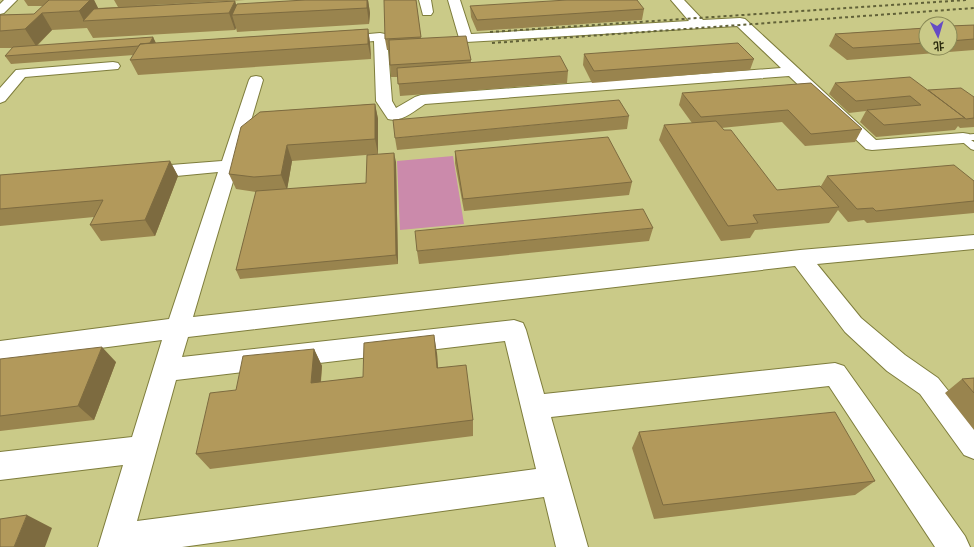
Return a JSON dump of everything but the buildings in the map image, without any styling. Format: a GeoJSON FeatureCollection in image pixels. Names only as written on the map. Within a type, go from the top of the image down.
{"type":"FeatureCollection","features":[{"type":"Feature","properties":{"kind":"street"},"geometry":{"type":"LineString","coordinates":[[0,10],[11,0]]}},
{"type":"Feature","properties":{"kind":"street"},"geometry":{"type":"LineString","coordinates":[[454,0],[466,38],[740,22],[872,145],[968,138]]}},
{"type":"Feature","properties":{"kind":"street"},"geometry":{"type":"LineString","coordinates":[[677,0],[700,25]]}},
{"type":"Feature","properties":{"kind":"street"},"geometry":{"type":"LineString","coordinates":[[326,41],[380,37],[384,101],[394,116]]}},
{"type":"Feature","properties":{"kind":"street"},"geometry":{"type":"LineString","coordinates":[[0,98],[21,73],[113,66]]}},
{"type":"Feature","properties":{"kind":"street"},"geometry":{"type":"LineString","coordinates":[[394,116],[421,100],[793,71]]}},
{"type":"Feature","properties":{"kind":"street"},"geometry":{"type":"LineString","coordinates":[[256,80],[178,328],[116,543],[554,481]]}},
{"type":"Feature","properties":{"kind":"street"},"geometry":{"type":"LineString","coordinates":[[394,116],[603,101]]}},
{"type":"Feature","properties":{"kind":"street"},"geometry":{"type":"LineString","coordinates":[[126,174],[229,166]]}},
{"type":"Feature","properties":{"kind":"street"},"geometry":{"type":"LineString","coordinates":[[0,351],[178,328],[800,258],[974,242]]}},
{"type":"Feature","properties":{"kind":"street"},"geometry":{"type":"LineString","coordinates":[[800,258],[853,325],[896,363],[929,386],[974,445]]}},
{"type":"Feature","properties":{"kind":"street"},"geometry":{"type":"LineString","coordinates":[[166,370],[514,330],[572,547]]}},
{"type":"Feature","properties":{"kind":"street"},"geometry":{"type":"LineString","coordinates":[[535,407],[835,374],[954,547]]}},
{"type":"Feature","properties":{"kind":"street"},"geometry":{"type":"LineString","coordinates":[[0,466],[143,449]]}},
{"type":"Feature","properties":{"kind":"lane"},"geometry":{"type":"LineString","coordinates":[[968,138],[974,147]]}},
{"type":"Feature","properties":{"kind":"shaded area"},"geometry":{"type":"Polygon","coordinates":[[[453,156],[464,224],[400,230],[397,161],[453,156]]]}},
{"type":"Feature","properties":{"kind":"railway"},"geometry":{"type":"LineString","coordinates":[[490,32],[966,0]]}},
{"type":"Feature","properties":{"kind":"railway"},"geometry":{"type":"LineString","coordinates":[[492,43],[974,8]]}}]}
